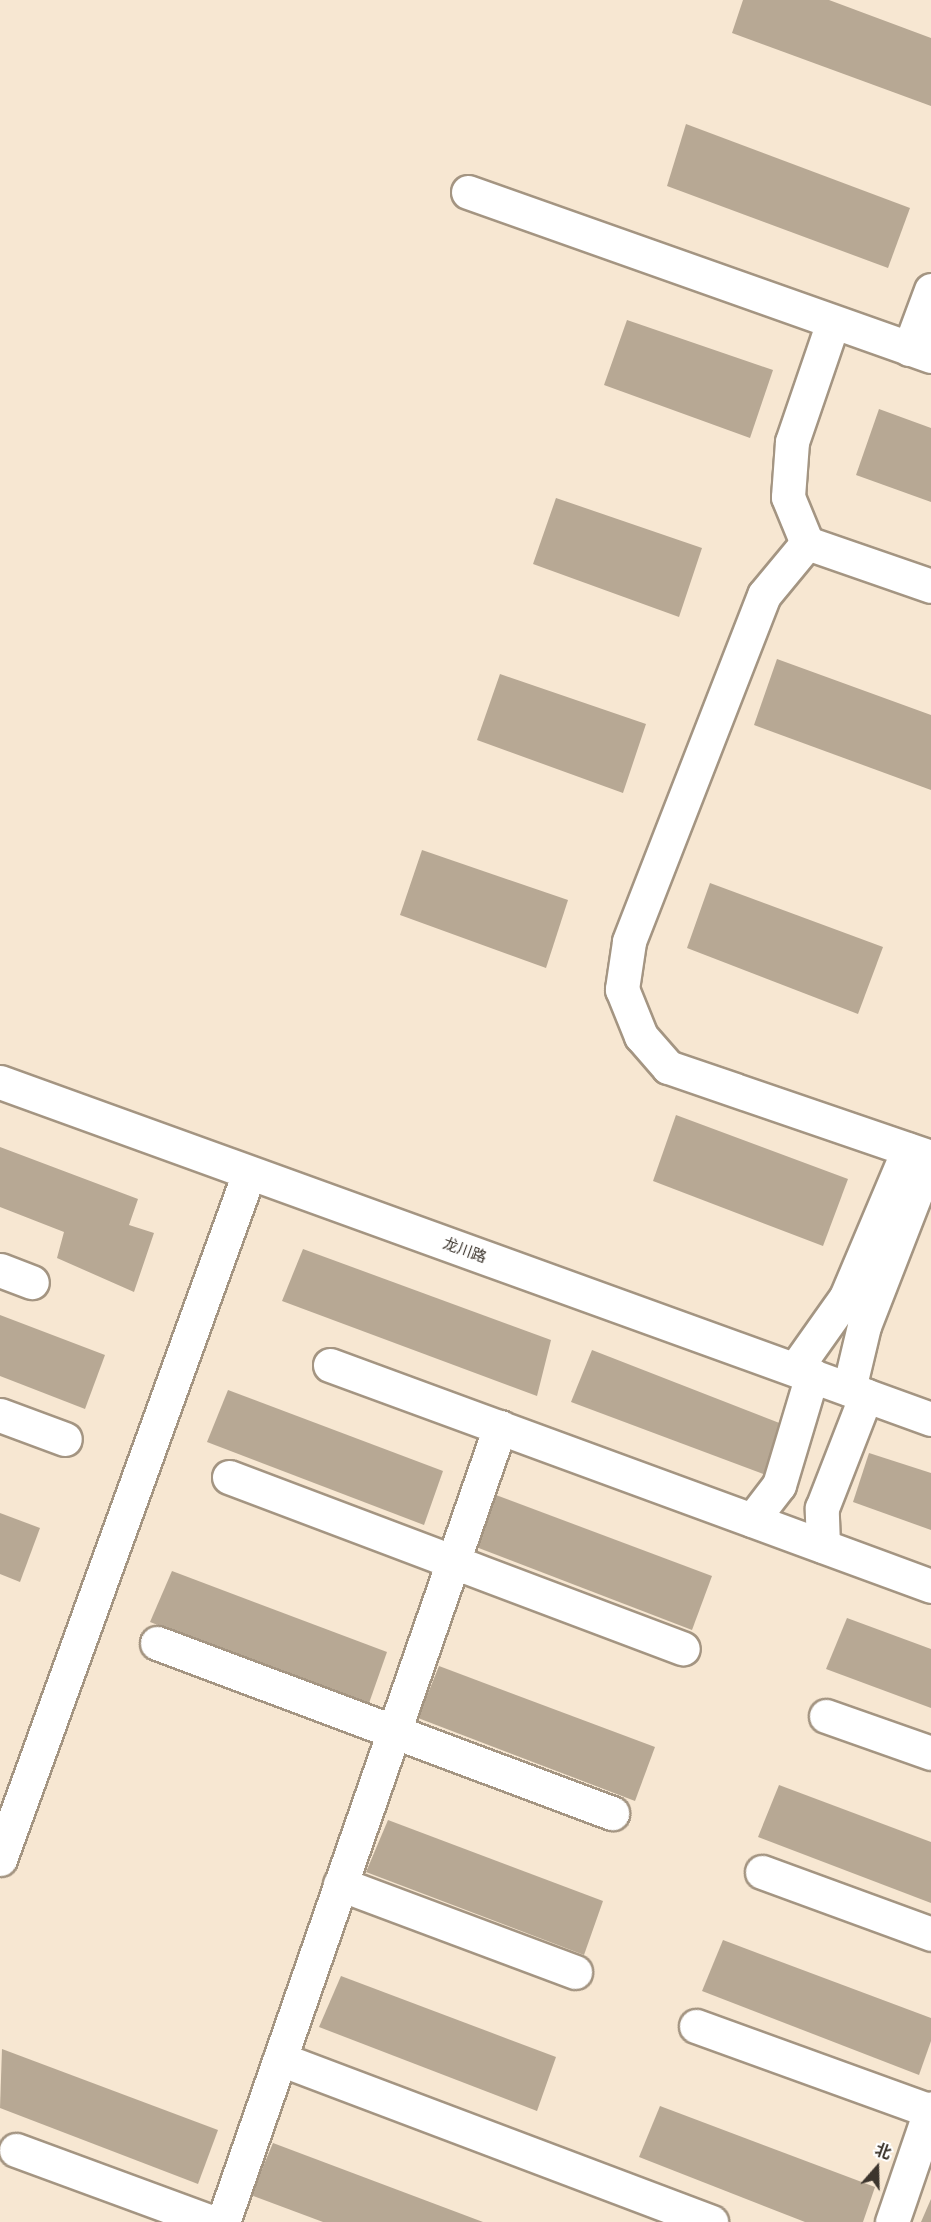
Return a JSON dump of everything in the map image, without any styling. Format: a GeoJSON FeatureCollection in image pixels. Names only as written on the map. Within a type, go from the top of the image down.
{"type":"FeatureCollection","features":[{"type":"Feature","properties":{"kind":"street"},"geometry":{"type":"LineString","coordinates":[[468,192],[920,352],[931,290]]}},
{"type":"Feature","properties":{"kind":"street"},"geometry":{"type":"LineString","coordinates":[[833,321],[792,442],[788,497],[807,543],[931,586]]}},
{"type":"Feature","properties":{"kind":"street"},"geometry":{"type":"LineString","coordinates":[[807,543],[764,595],[629,942],[622,989],[640,1036],[668,1067],[923,1155]]}},
{"type":"Feature","properties":{"kind":"street","name":"龙川路"},"geometry":{"type":"LineString","coordinates":[[0,1082],[931,1419]]}},
{"type":"Feature","properties":{"kind":"street"},"geometry":{"type":"LineString","coordinates":[[752,1520],[779,1485],[803,1372],[846,1298],[923,1155]]}},
{"type":"Feature","properties":{"kind":"street"},"geometry":{"type":"LineString","coordinates":[[823,1546],[822,1508],[858,1392],[864,1326],[923,1155]]}},
{"type":"Feature","properties":{"kind":"street"},"geometry":{"type":"LineString","coordinates":[[0,1859],[249,1173]]}},
{"type":"Feature","properties":{"kind":"street"},"geometry":{"type":"LineString","coordinates":[[0,1270],[32,1282]]}},
{"type":"Feature","properties":{"kind":"street"},"geometry":{"type":"LineString","coordinates":[[330,1365],[931,1586]]}},
{"type":"Feature","properties":{"kind":"street"},"geometry":{"type":"LineString","coordinates":[[0,1414],[65,1439]]}},
{"type":"Feature","properties":{"kind":"street"},"geometry":{"type":"LineString","coordinates":[[223,2222],[500,1427]]}},
{"type":"Feature","properties":{"kind":"street"},"geometry":{"type":"LineString","coordinates":[[229,1477],[683,1649]]}},
{"type":"Feature","properties":{"kind":"street"},"geometry":{"type":"LineString","coordinates":[[157,1643],[612,1813]]}},
{"type":"Feature","properties":{"kind":"street"},"geometry":{"type":"LineString","coordinates":[[826,1716],[931,1754]]}},
{"type":"Feature","properties":{"kind":"street"},"geometry":{"type":"LineString","coordinates":[[762,1872],[931,1934]]}},
{"type":"Feature","properties":{"kind":"street"},"geometry":{"type":"LineString","coordinates":[[340,1884],[575,1972]]}},
{"type":"Feature","properties":{"kind":"street"},"geometry":{"type":"LineString","coordinates":[[696,2026],[931,2110],[892,2222]]}},
{"type":"Feature","properties":{"kind":"street"},"geometry":{"type":"LineString","coordinates":[[280,2059],[711,2222]]}},
{"type":"Feature","properties":{"kind":"street"},"geometry":{"type":"LineString","coordinates":[[16,2150],[212,2222]]}},
{"type":"Feature","properties":{"kind":"building"},"geometry":{"type":"Polygon","coordinates":[[[743,0],[829,0],[931,38],[931,106],[732,33],[743,0]]]}},
{"type":"Feature","properties":{"kind":"building"},"geometry":{"type":"Polygon","coordinates":[[[686,124],[910,208],[888,268],[667,186],[686,124]]]}},
{"type":"Feature","properties":{"kind":"building"},"geometry":{"type":"Polygon","coordinates":[[[627,320],[773,370],[750,438],[604,385],[627,320]]]}},
{"type":"Feature","properties":{"kind":"building"},"geometry":{"type":"Polygon","coordinates":[[[879,409],[931,428],[931,502],[856,475],[879,409]]]}},
{"type":"Feature","properties":{"kind":"building"},"geometry":{"type":"Polygon","coordinates":[[[556,498],[702,548],[679,617],[533,564],[556,498]]]}},
{"type":"Feature","properties":{"kind":"building"},"geometry":{"type":"Polygon","coordinates":[[[777,659],[931,715],[931,790],[754,725],[777,659]]]}},
{"type":"Feature","properties":{"kind":"building"},"geometry":{"type":"Polygon","coordinates":[[[500,674],[646,724],[623,793],[477,740],[500,674]]]}},
{"type":"Feature","properties":{"kind":"building"},"geometry":{"type":"Polygon","coordinates":[[[422,850],[568,900],[546,968],[400,915],[422,850]]]}},
{"type":"Feature","properties":{"kind":"building"},"geometry":{"type":"Polygon","coordinates":[[[710,883],[883,947],[858,1014],[687,948],[710,883]]]}},
{"type":"Feature","properties":{"kind":"building"},"geometry":{"type":"Polygon","coordinates":[[[676,1115],[848,1179],[823,1246],[653,1181],[676,1115]]]}},
{"type":"Feature","properties":{"kind":"building"},"geometry":{"type":"Polygon","coordinates":[[[0,1147],[138,1199],[129,1225],[154,1233],[134,1292],[57,1258],[64,1232],[0,1207],[0,1147]]]}},
{"type":"Feature","properties":{"kind":"building"},"geometry":{"type":"Polygon","coordinates":[[[303,1249],[551,1340],[537,1396],[282,1301],[303,1249]]]}},
{"type":"Feature","properties":{"kind":"building"},"geometry":{"type":"Polygon","coordinates":[[[0,1315],[105,1355],[85,1409],[0,1376],[0,1315]]]}},
{"type":"Feature","properties":{"kind":"building"},"geometry":{"type":"Polygon","coordinates":[[[592,1350],[782,1424],[766,1475],[571,1402],[592,1350]]]}},
{"type":"Feature","properties":{"kind":"building"},"geometry":{"type":"Polygon","coordinates":[[[228,1390],[443,1471],[424,1525],[207,1442],[228,1390]]]}},
{"type":"Feature","properties":{"kind":"building"},"geometry":{"type":"Polygon","coordinates":[[[869,1453],[931,1473],[931,1530],[853,1502],[869,1453]]]}},
{"type":"Feature","properties":{"kind":"building"},"geometry":{"type":"Polygon","coordinates":[[[496,1495],[712,1576],[692,1630],[476,1547],[496,1495]]]}},
{"type":"Feature","properties":{"kind":"building"},"geometry":{"type":"Polygon","coordinates":[[[0,1513],[40,1528],[20,1582],[0,1574],[0,1513]]]}},
{"type":"Feature","properties":{"kind":"building"},"geometry":{"type":"Polygon","coordinates":[[[172,1571],[387,1652],[368,1706],[150,1622],[172,1571]]]}},
{"type":"Feature","properties":{"kind":"building"},"geometry":{"type":"Polygon","coordinates":[[[847,1618],[931,1649],[931,1708],[826,1669],[847,1618]]]}},
{"type":"Feature","properties":{"kind":"building"},"geometry":{"type":"Polygon","coordinates":[[[439,1666],[655,1747],[635,1801],[418,1718],[439,1666]]]}},
{"type":"Feature","properties":{"kind":"building"},"geometry":{"type":"Polygon","coordinates":[[[779,1785],[931,1842],[931,1903],[758,1837],[779,1785]]]}},
{"type":"Feature","properties":{"kind":"building"},"geometry":{"type":"Polygon","coordinates":[[[388,1820],[603,1901],[584,1955],[366,1872],[388,1820]]]}},
{"type":"Feature","properties":{"kind":"building"},"geometry":{"type":"Polygon","coordinates":[[[723,1940],[931,2018],[931,2041],[919,2075],[702,1991],[723,1940]]]}},
{"type":"Feature","properties":{"kind":"building"},"geometry":{"type":"Polygon","coordinates":[[[341,1976],[556,2057],[537,2111],[319,2027],[341,1976]]]}},
{"type":"Feature","properties":{"kind":"building"},"geometry":{"type":"Polygon","coordinates":[[[2,2049],[218,2130],[198,2184],[0,2108],[2,2049]]]}},
{"type":"Feature","properties":{"kind":"building"},"geometry":{"type":"Polygon","coordinates":[[[660,2106],[875,2187],[863,2222],[805,2222],[639,2157],[660,2106]]]}},
{"type":"Feature","properties":{"kind":"building"},"geometry":{"type":"Polygon","coordinates":[[[273,2143],[483,2222],[323,2222],[251,2195],[273,2143]]]}},
{"type":"Feature","properties":{"kind":"building"},"geometry":{"type":"Polygon","coordinates":[[[931,2199],[931,2222],[921,2222],[931,2199]]]}}]}
